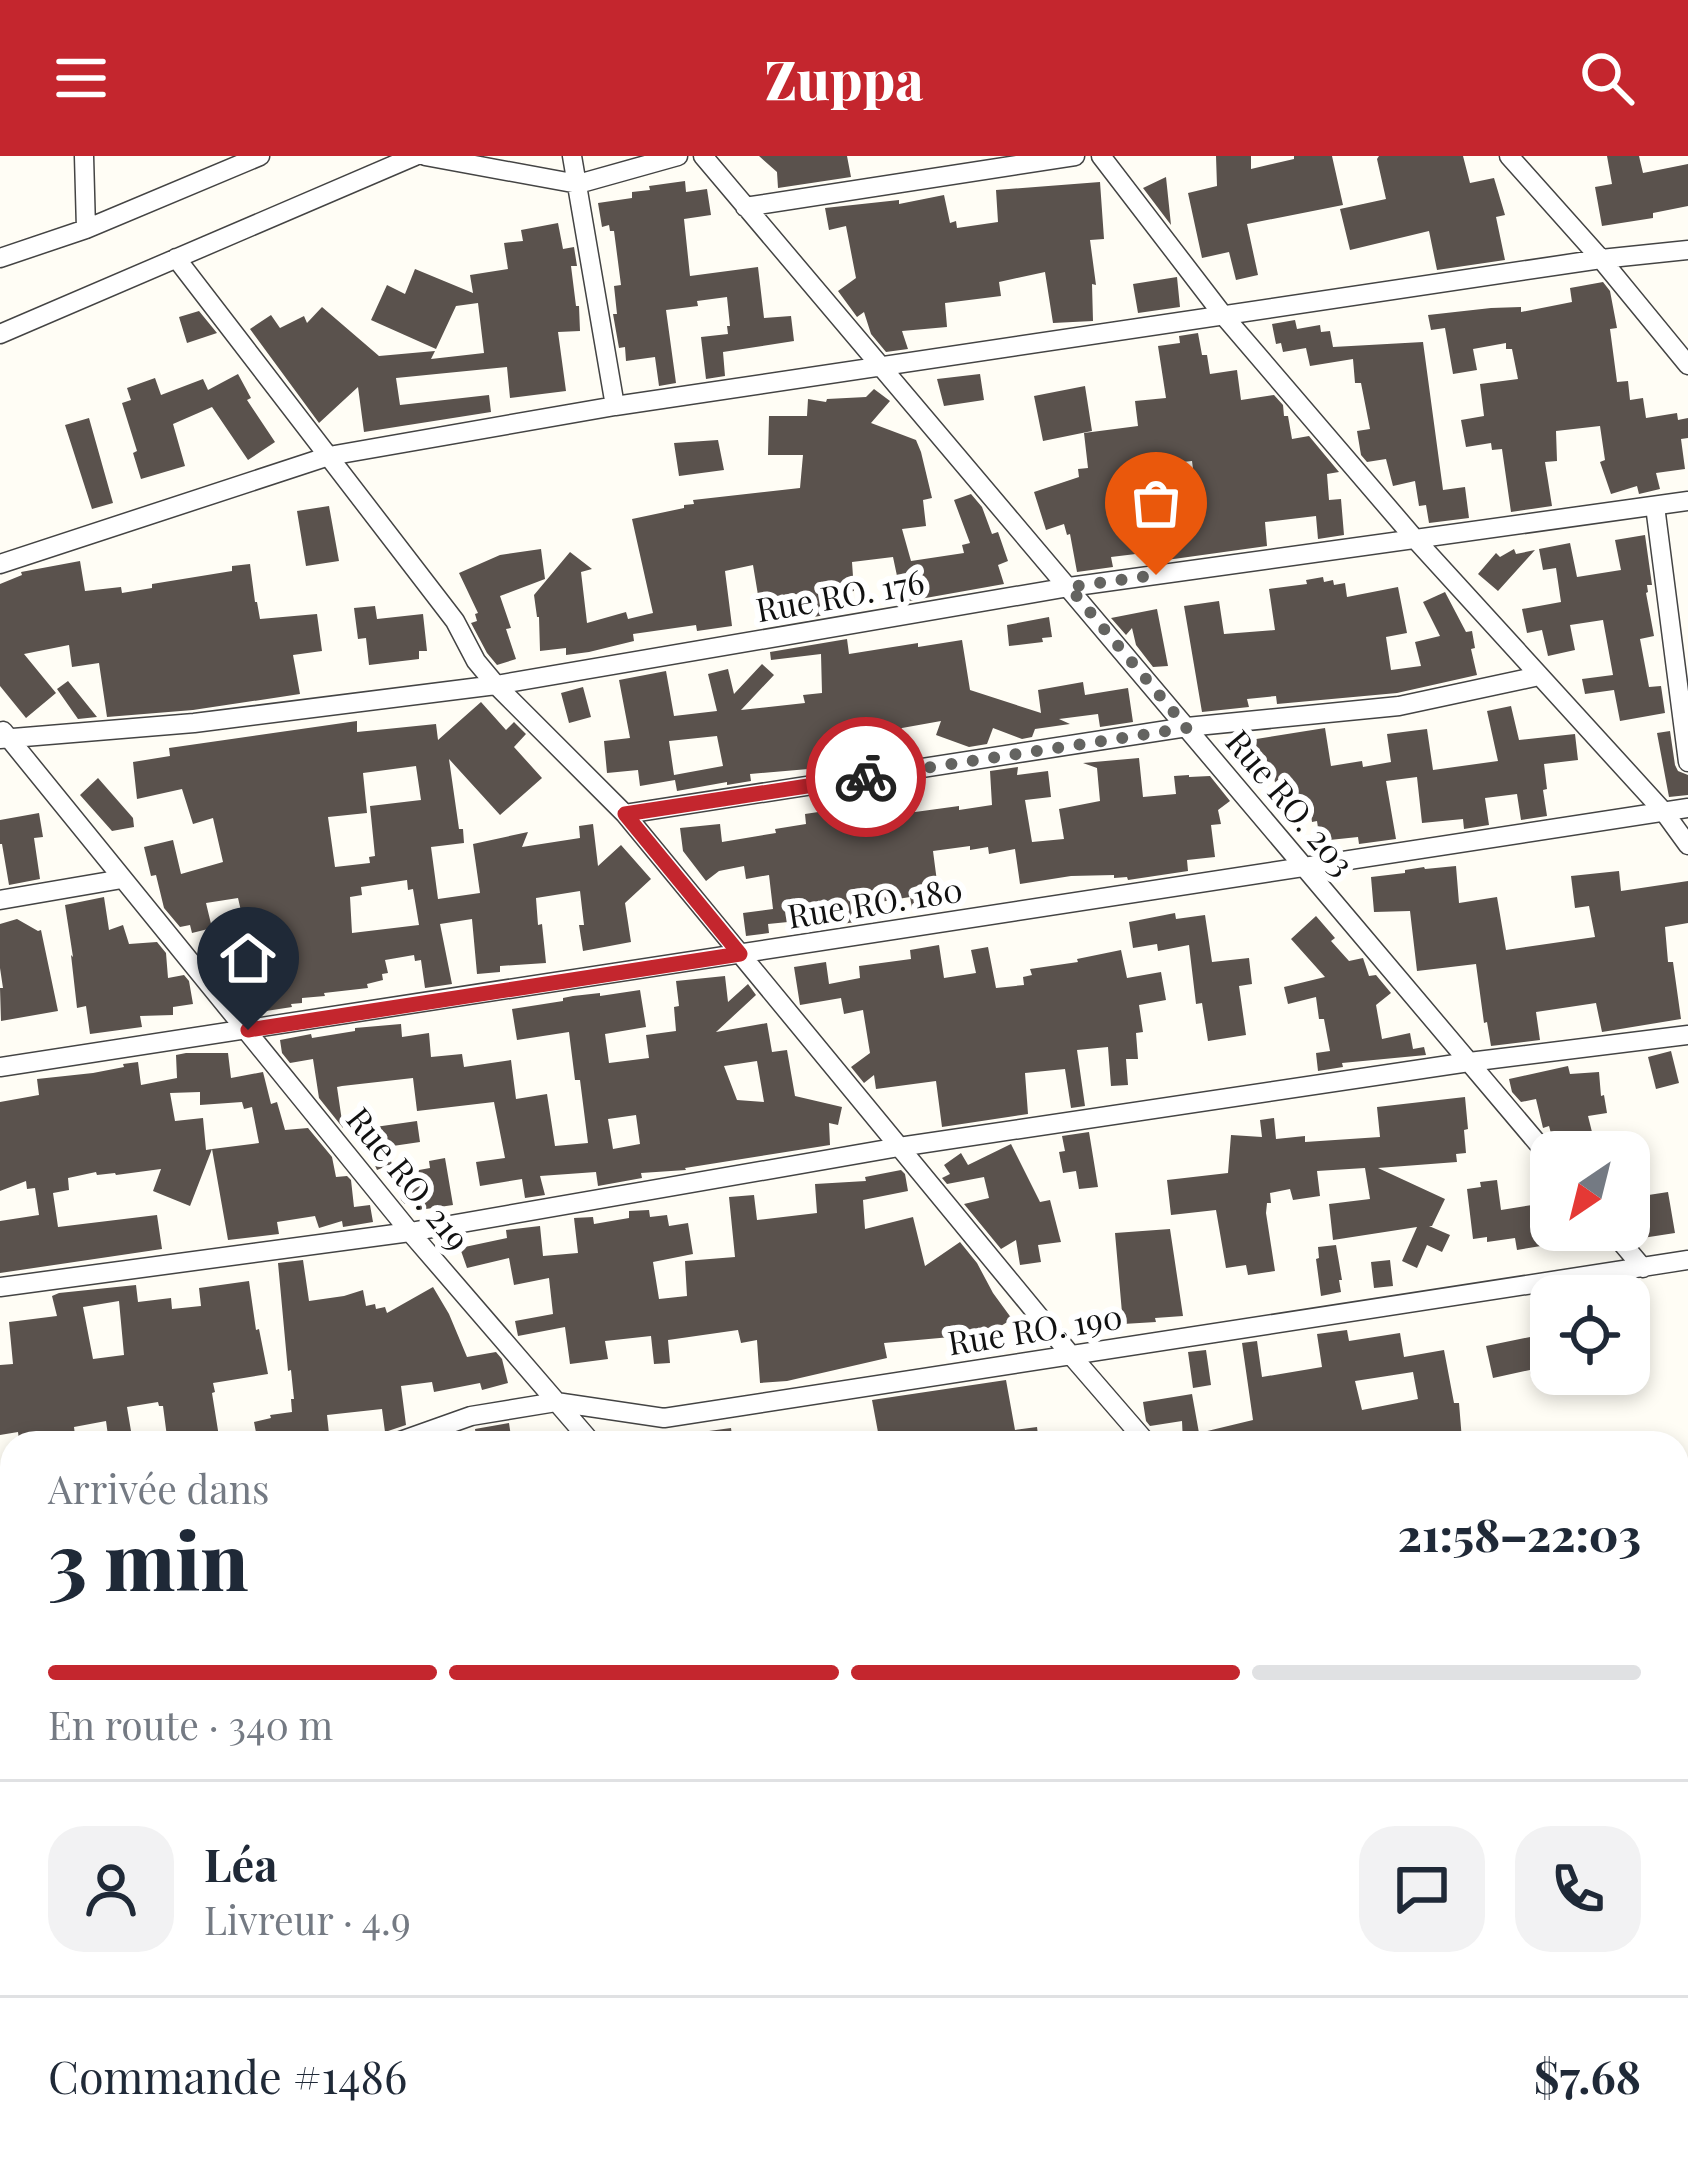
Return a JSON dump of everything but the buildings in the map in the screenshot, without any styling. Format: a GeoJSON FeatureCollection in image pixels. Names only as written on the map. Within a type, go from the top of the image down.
{"type":"FeatureCollection","features":[{"type":"Feature","properties":{"kind":"street"},"geometry":{"type":"LineString","coordinates":[[85,156],[86,229]]}},
{"type":"Feature","properties":{"kind":"street"},"geometry":{"type":"LineString","coordinates":[[0,258],[86,229],[260,156]]}},
{"type":"Feature","properties":{"kind":"street"},"geometry":{"type":"LineString","coordinates":[[0,334],[415,156]]}},
{"type":"Feature","properties":{"kind":"street"},"geometry":{"type":"LineString","coordinates":[[425,156],[578,184],[678,156]]}},
{"type":"Feature","properties":{"kind":"street"},"geometry":{"type":"LineString","coordinates":[[572,156],[615,406]]}},
{"type":"Feature","properties":{"kind":"street","name":"Rue RO. 203"},"geometry":{"type":"LineString","coordinates":[[704,156],[1530,1134]]}},
{"type":"Feature","properties":{"kind":"street"},"geometry":{"type":"LineString","coordinates":[[745,207],[1075,156]]}},
{"type":"Feature","properties":{"kind":"street"},"geometry":{"type":"LineString","coordinates":[[1101,156],[1223,315],[1415,539],[1664,812],[1688,845]]}},
{"type":"Feature","properties":{"kind":"street"},"geometry":{"type":"LineString","coordinates":[[1509,156],[1688,365]]}},
{"type":"Feature","properties":{"kind":"street"},"geometry":{"type":"LineString","coordinates":[[0,564],[329,456],[615,406],[1688,250]]}},
{"type":"Feature","properties":{"kind":"street"},"geometry":{"type":"LineString","coordinates":[[176,258],[455,621],[496,686],[625,814],[1137,1431]]}},
{"type":"Feature","properties":{"kind":"street","name":"Rue RO. 176"},"geometry":{"type":"LineString","coordinates":[[3,734],[194,723],[496,686],[1069,587],[1688,501]]}},
{"type":"Feature","properties":{"kind":"street"},"geometry":{"type":"LineString","coordinates":[[1655,506],[1688,762]]}},
{"type":"Feature","properties":{"kind":"street"},"geometry":{"type":"LineString","coordinates":[[625,814],[1187,728],[1399,706],[1539,676]]}},
{"type":"Feature","properties":{"kind":"street","name":"Rue RO. 219"},"geometry":{"type":"LineString","coordinates":[[3,734],[410,1232],[581,1431]]}},
{"type":"Feature","properties":{"kind":"street","name":"Rue RO. 180"},"geometry":{"type":"LineString","coordinates":[[0,1067],[1688,808]]}},
{"type":"Feature","properties":{"kind":"street"},"geometry":{"type":"LineString","coordinates":[[0,900],[122,879]]}},
{"type":"Feature","properties":{"kind":"street"},"geometry":{"type":"LineString","coordinates":[[0,1287],[410,1232],[899,1147],[1469,1062],[1688,1035]]}},
{"type":"Feature","properties":{"kind":"street"},"geometry":{"type":"LineString","coordinates":[[1629,1251],[1643,1268]]}},
{"type":"Feature","properties":{"kind":"street","name":"Rue RO. 190"},"geometry":{"type":"LineString","coordinates":[[429,1431],[471,1416],[556,1402],[664,1418],[1688,1260]]}},
{"type":"Feature","properties":{"kind":"way so far"},"geometry":{"type":"LineString","coordinates":[[866,777],[1187,728],[1069,587],[1156,575]]}},
{"type":"Feature","properties":{"kind":"route"},"geometry":{"type":"LineString","coordinates":[[248,1030],[740,954],[625,814],[866,777]]}}]}
